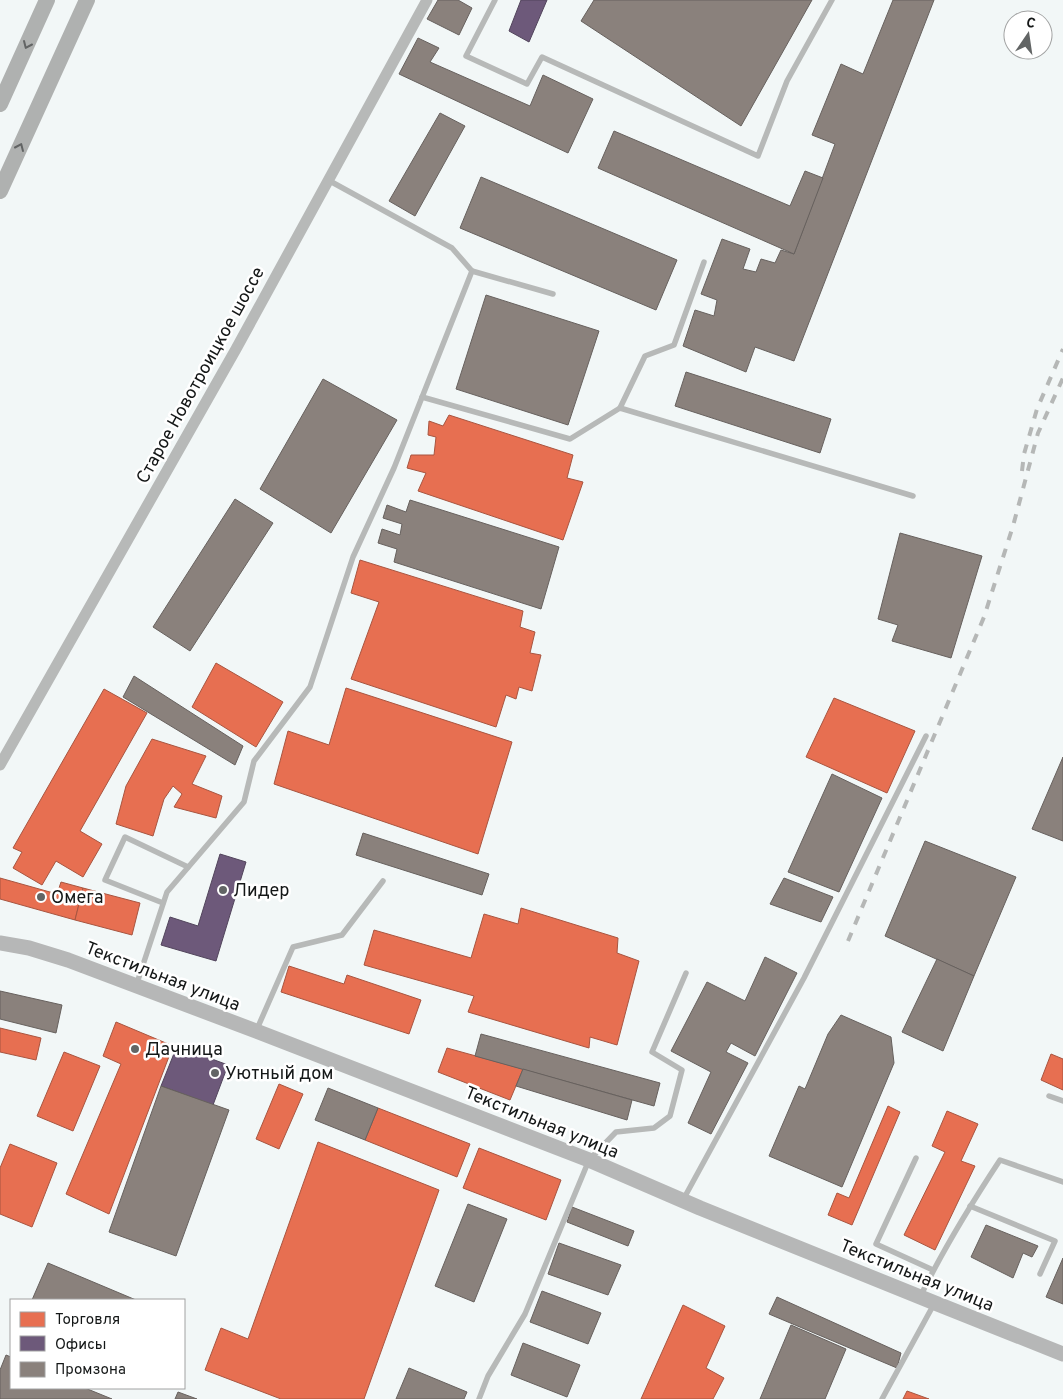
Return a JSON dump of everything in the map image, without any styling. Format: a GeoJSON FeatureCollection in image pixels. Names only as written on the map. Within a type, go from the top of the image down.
{"type":"FeatureCollection","features":[{"type":"Feature","properties":{"kind":"main road"},"geometry":{"type":"LineString","coordinates":[[0,104],[46,0]]}},
{"type":"Feature","properties":{"kind":"main road"},"geometry":{"type":"LineString","coordinates":[[0,191],[87,0]]}},
{"type":"Feature","properties":{"kind":"main road","name":"Текстильная улица"},"geometry":{"type":"LineString","coordinates":[[0,943],[29,948],[68,960],[256,1031],[589,1160],[1063,1354]]}},
{"type":"Feature","properties":{"kind":"street","name":"Старое Новотроицкое шоссе"},"geometry":{"type":"LineString","coordinates":[[0,765],[236,349],[427,0]]}},
{"type":"Feature","properties":{"kind":"lane"},"geometry":{"type":"LineString","coordinates":[[495,0],[466,56],[527,84],[542,57],[758,156],[787,80],[832,0]]}},
{"type":"Feature","properties":{"kind":"lane"},"geometry":{"type":"LineString","coordinates":[[328,180],[452,248],[472,271],[554,294]]}},
{"type":"Feature","properties":{"kind":"lane"},"geometry":{"type":"LineString","coordinates":[[422,397],[570,439],[620,408],[645,356],[674,345],[704,262]]}},
{"type":"Feature","properties":{"kind":"lane"},"geometry":{"type":"LineString","coordinates":[[136,986],[167,892],[244,802],[254,760],[310,687],[353,557],[394,468],[472,271]]}},
{"type":"Feature","properties":{"kind":"lane"},"geometry":{"type":"LineString","coordinates":[[620,408],[913,496]]}},
{"type":"Feature","properties":{"kind":"lane"},"geometry":{"type":"LineString","coordinates":[[683,1200],[804,978],[926,736]]}},
{"type":"Feature","properties":{"kind":"lane"},"geometry":{"type":"LineString","coordinates":[[163,903],[105,880],[125,837],[188,867]]}},
{"type":"Feature","properties":{"kind":"lane"},"geometry":{"type":"LineString","coordinates":[[256,1031],[293,947],[342,935],[383,881]]}},
{"type":"Feature","properties":{"kind":"lane"},"geometry":{"type":"LineString","coordinates":[[479,1399],[488,1376],[525,1314],[589,1160],[616,1132],[654,1128],[670,1116],[682,1070],[652,1052],[686,973]]}},
{"type":"Feature","properties":{"kind":"lane"},"geometry":{"type":"LineString","coordinates":[[1049,1096],[1063,1101]]}},
{"type":"Feature","properties":{"kind":"lane"},"geometry":{"type":"LineString","coordinates":[[916,1158],[876,1244],[933,1270]]}},
{"type":"Feature","properties":{"kind":"lane"},"geometry":{"type":"LineString","coordinates":[[920,1297],[933,1270],[970,1206],[1000,1160],[1063,1182]]}},
{"type":"Feature","properties":{"kind":"lane"},"geometry":{"type":"LineString","coordinates":[[970,1206],[1055,1241],[1040,1274]]}},
{"type":"Feature","properties":{"kind":"lane"},"geometry":{"type":"LineString","coordinates":[[882,1399],[935,1303]]}},
{"type":"Feature","properties":{"kind":"building: Торговля"},"geometry":{"type":"Polygon","coordinates":[[[449,415],[573,455],[567,478],[583,482],[563,540],[418,491],[426,473],[407,468],[411,455],[434,455],[436,437],[428,435],[429,421],[443,426],[449,415]]]}},
{"type":"Feature","properties":{"kind":"building: Торговля"},"geometry":{"type":"Polygon","coordinates":[[[360,560],[523,611],[520,627],[535,632],[530,653],[541,655],[532,691],[519,687],[516,699],[506,695],[496,727],[351,679],[379,602],[351,593],[360,560]]]}},
{"type":"Feature","properties":{"kind":"building: Торговля"},"geometry":{"type":"Polygon","coordinates":[[[216,663],[283,702],[256,747],[192,707],[216,663]]]}},
{"type":"Feature","properties":{"kind":"building: Торговля"},"geometry":{"type":"Polygon","coordinates":[[[346,688],[512,742],[478,854],[274,784],[288,731],[329,745],[346,688]]]}},
{"type":"Feature","properties":{"kind":"building: Торговля"},"geometry":{"type":"Polygon","coordinates":[[[104,689],[147,713],[80,831],[102,844],[83,877],[56,861],[42,885],[13,868],[22,852],[13,848],[104,689]]]}},
{"type":"Feature","properties":{"kind":"building: Торговля"},"geometry":{"type":"Polygon","coordinates":[[[834,698],[915,731],[887,793],[806,757],[834,698]]]}},
{"type":"Feature","properties":{"kind":"building: Торговля"},"geometry":{"type":"Polygon","coordinates":[[[152,739],[206,756],[192,784],[222,796],[216,818],[174,807],[182,794],[173,786],[164,799],[153,836],[116,824],[126,786],[152,739]]]}},
{"type":"Feature","properties":{"kind":"building: Торговля","name":"Омега"},"geometry":{"type":"Polygon","coordinates":[[[0,878],[57,894],[61,882],[83,888],[75,920],[0,899],[0,878]]]}},
{"type":"Feature","properties":{"kind":"building: Торговля"},"geometry":{"type":"Polygon","coordinates":[[[83,888],[140,903],[132,935],[75,920],[83,888]]]}},
{"type":"Feature","properties":{"kind":"building: Торговля"},"geometry":{"type":"Polygon","coordinates":[[[521,908],[618,938],[617,953],[639,961],[617,1045],[590,1037],[589,1048],[468,1012],[474,996],[364,965],[374,930],[471,958],[484,914],[518,924],[521,908]]]}},
{"type":"Feature","properties":{"kind":"building: Торговля"},"geometry":{"type":"Polygon","coordinates":[[[289,966],[344,984],[347,975],[421,1000],[409,1034],[281,992],[289,966]]]}},
{"type":"Feature","properties":{"kind":"building: Торговля"},"geometry":{"type":"Polygon","coordinates":[[[116,1022],[173,1046],[109,1214],[66,1194],[121,1064],[103,1056],[116,1022]]]}},
{"type":"Feature","properties":{"kind":"building: Торговля"},"geometry":{"type":"Polygon","coordinates":[[[0,1028],[41,1038],[36,1060],[0,1052],[0,1028]]]}},
{"type":"Feature","properties":{"kind":"building: Торговля"},"geometry":{"type":"Polygon","coordinates":[[[447,1048],[523,1069],[510,1100],[438,1072],[447,1048]]]}},
{"type":"Feature","properties":{"kind":"building: Торговля"},"geometry":{"type":"Polygon","coordinates":[[[64,1052],[100,1066],[73,1131],[37,1116],[64,1052]]]}},
{"type":"Feature","properties":{"kind":"building: Торговля"},"geometry":{"type":"Polygon","coordinates":[[[1051,1054],[1063,1059],[1063,1090],[1041,1080],[1051,1054]]]}},
{"type":"Feature","properties":{"kind":"building: Торговля"},"geometry":{"type":"Polygon","coordinates":[[[279,1084],[303,1094],[279,1149],[256,1139],[279,1084]]]}},
{"type":"Feature","properties":{"kind":"building: Торговля"},"geometry":{"type":"Polygon","coordinates":[[[888,1106],[900,1112],[852,1225],[828,1215],[837,1193],[849,1198],[888,1106]]]}},
{"type":"Feature","properties":{"kind":"building: Торговля"},"geometry":{"type":"Polygon","coordinates":[[[378,1108],[470,1144],[457,1177],[365,1140],[378,1108]]]}},
{"type":"Feature","properties":{"kind":"building: Торговля"},"geometry":{"type":"Polygon","coordinates":[[[947,1111],[978,1124],[961,1161],[975,1166],[935,1250],[904,1235],[945,1152],[932,1146],[947,1111]]]}},
{"type":"Feature","properties":{"kind":"building: Торговля"},"geometry":{"type":"Polygon","coordinates":[[[318,1142],[439,1190],[364,1399],[281,1399],[205,1370],[221,1328],[248,1339],[318,1142]]]}},
{"type":"Feature","properties":{"kind":"building: Торговля"},"geometry":{"type":"Polygon","coordinates":[[[10,1144],[57,1163],[32,1227],[0,1214],[0,1168],[10,1144]]]}},
{"type":"Feature","properties":{"kind":"building: Торговля"},"geometry":{"type":"Polygon","coordinates":[[[479,1148],[561,1180],[546,1220],[463,1188],[479,1148]]]}},
{"type":"Feature","properties":{"kind":"building: Торговля"},"geometry":{"type":"Polygon","coordinates":[[[683,1305],[725,1326],[706,1368],[724,1378],[713,1399],[641,1399],[683,1305]]]}},
{"type":"Feature","properties":{"kind":"building: Торговля"},"geometry":{"type":"Polygon","coordinates":[[[907,1391],[929,1399],[903,1399],[907,1391]]]}},
{"type":"Feature","properties":{"kind":"building: Офисы"},"geometry":{"type":"Polygon","coordinates":[[[521,0],[547,0],[529,42],[509,31],[521,0]]]}},
{"type":"Feature","properties":{"kind":"building: Офисы","name":"Лидер"},"geometry":{"type":"Polygon","coordinates":[[[220,854],[246,862],[216,961],[161,945],[170,917],[198,926],[220,854]]]}},
{"type":"Feature","properties":{"kind":"building: Офисы"},"geometry":{"type":"Polygon","coordinates":[[[177,1046],[228,1065],[213,1105],[161,1086],[177,1046]]]}},
{"type":"Feature","properties":{"kind":"building: Промзона"},"geometry":{"type":"Polygon","coordinates":[[[438,0],[458,0],[472,8],[459,35],[427,19],[438,0]]]}},
{"type":"Feature","properties":{"kind":"building: Промзона"},"geometry":{"type":"Polygon","coordinates":[[[594,0],[812,0],[741,126],[581,21],[594,0]]]}},
{"type":"Feature","properties":{"kind":"building: Промзона"},"geometry":{"type":"Polygon","coordinates":[[[893,0],[934,0],[794,361],[755,347],[746,372],[683,346],[695,310],[714,316],[717,300],[701,294],[722,239],[750,249],[743,269],[756,272],[761,259],[775,263],[781,250],[794,254],[835,144],[812,135],[841,64],[863,74],[893,0]]]}},
{"type":"Feature","properties":{"kind":"building: Промзона"},"geometry":{"type":"Polygon","coordinates":[[[418,38],[439,48],[430,62],[530,106],[543,75],[593,99],[568,153],[399,74],[418,38]]]}},
{"type":"Feature","properties":{"kind":"building: Промзона"},"geometry":{"type":"Polygon","coordinates":[[[440,113],[465,126],[415,216],[389,201],[440,113]]]}},
{"type":"Feature","properties":{"kind":"building: Промзона"},"geometry":{"type":"Polygon","coordinates":[[[614,131],[790,206],[805,171],[823,178],[794,254],[598,168],[614,131]]]}},
{"type":"Feature","properties":{"kind":"building: Промзона"},"geometry":{"type":"Polygon","coordinates":[[[481,177],[677,260],[656,310],[460,228],[481,177]]]}},
{"type":"Feature","properties":{"kind":"building: Промзона"},"geometry":{"type":"Polygon","coordinates":[[[486,295],[599,331],[568,425],[456,389],[486,295]]]}},
{"type":"Feature","properties":{"kind":"building: Промзона"},"geometry":{"type":"Polygon","coordinates":[[[686,372],[831,419],[820,453],[675,406],[686,372]]]}},
{"type":"Feature","properties":{"kind":"building: Промзона"},"geometry":{"type":"Polygon","coordinates":[[[323,379],[397,420],[331,533],[260,489],[323,379]]]}},
{"type":"Feature","properties":{"kind":"building: Промзона"},"geometry":{"type":"Polygon","coordinates":[[[235,499],[273,523],[190,651],[153,627],[235,499]]]}},
{"type":"Feature","properties":{"kind":"building: Промзона"},"geometry":{"type":"Polygon","coordinates":[[[410,500],[559,547],[541,609],[394,562],[397,549],[378,543],[382,529],[400,535],[402,524],[383,518],[387,505],[406,512],[410,500]]]}},
{"type":"Feature","properties":{"kind":"building: Промзона"},"geometry":{"type":"Polygon","coordinates":[[[900,533],[982,556],[951,658],[892,641],[898,625],[878,619],[900,533]]]}},
{"type":"Feature","properties":{"kind":"building: Промзона"},"geometry":{"type":"Polygon","coordinates":[[[134,676],[243,746],[235,765],[123,697],[134,676]]]}},
{"type":"Feature","properties":{"kind":"building: Промзона"},"geometry":{"type":"Polygon","coordinates":[[[1063,757],[1063,841],[1032,829],[1063,757]]]}},
{"type":"Feature","properties":{"kind":"building: Промзона"},"geometry":{"type":"Polygon","coordinates":[[[832,774],[882,798],[839,892],[788,872],[832,774]]]}},
{"type":"Feature","properties":{"kind":"building: Промзона"},"geometry":{"type":"Polygon","coordinates":[[[363,833],[489,874],[482,895],[356,855],[363,833]]]}},
{"type":"Feature","properties":{"kind":"building: Промзона"},"geometry":{"type":"Polygon","coordinates":[[[925,841],[1016,877],[974,976],[885,936],[925,841]]]}},
{"type":"Feature","properties":{"kind":"building: Промзона"},"geometry":{"type":"Polygon","coordinates":[[[784,878],[833,897],[821,922],[770,904],[784,878]]]}},
{"type":"Feature","properties":{"kind":"building: Промзона"},"geometry":{"type":"Polygon","coordinates":[[[765,957],[797,973],[755,1056],[731,1043],[726,1052],[748,1063],[711,1134],[688,1123],[711,1072],[671,1051],[707,982],[745,1001],[765,957]]]}},
{"type":"Feature","properties":{"kind":"building: Промзона"},"geometry":{"type":"Polygon","coordinates":[[[937,959],[974,976],[943,1051],[902,1032],[937,959]]]}},
{"type":"Feature","properties":{"kind":"building: Промзона"},"geometry":{"type":"Polygon","coordinates":[[[0,991],[62,1005],[56,1033],[0,1019],[0,991]]]}},
{"type":"Feature","properties":{"kind":"building: Промзона"},"geometry":{"type":"Polygon","coordinates":[[[841,1015],[891,1037],[894,1063],[842,1187],[769,1156],[799,1086],[805,1089],[828,1034],[841,1015]]]}},
{"type":"Feature","properties":{"kind":"building: Промзона"},"geometry":{"type":"Polygon","coordinates":[[[481,1034],[660,1083],[654,1106],[475,1056],[481,1034]]]}},
{"type":"Feature","properties":{"kind":"building: Промзона"},"geometry":{"type":"Polygon","coordinates":[[[523,1069],[632,1100],[627,1120],[516,1086],[523,1069]]]}},
{"type":"Feature","properties":{"kind":"building: Промзона"},"geometry":{"type":"Polygon","coordinates":[[[161,1086],[229,1110],[176,1256],[109,1232],[161,1086]]]}},
{"type":"Feature","properties":{"kind":"building: Промзона"},"geometry":{"type":"Polygon","coordinates":[[[328,1088],[378,1108],[365,1140],[315,1120],[328,1088]]]}},
{"type":"Feature","properties":{"kind":"building: Промзона"},"geometry":{"type":"Polygon","coordinates":[[[468,1204],[507,1219],[474,1302],[435,1286],[468,1204]]]}},
{"type":"Feature","properties":{"kind":"building: Промзона"},"geometry":{"type":"Polygon","coordinates":[[[572,1207],[634,1231],[628,1246],[567,1222],[572,1207]]]}},
{"type":"Feature","properties":{"kind":"building: Промзона"},"geometry":{"type":"Polygon","coordinates":[[[986,1225],[1038,1246],[1032,1257],[1023,1253],[1013,1278],[971,1257],[986,1225]]]}},
{"type":"Feature","properties":{"kind":"building: Промзона"},"geometry":{"type":"Polygon","coordinates":[[[559,1243],[621,1265],[608,1295],[548,1274],[559,1243]]]}},
{"type":"Feature","properties":{"kind":"building: Промзона"},"geometry":{"type":"Polygon","coordinates":[[[1063,1258],[1063,1304],[1046,1297],[1063,1258]]]}},
{"type":"Feature","properties":{"kind":"building: Промзона"},"geometry":{"type":"Polygon","coordinates":[[[48,1263],[134,1299],[32,1299],[48,1263]]]}},
{"type":"Feature","properties":{"kind":"building: Промзона"},"geometry":{"type":"Polygon","coordinates":[[[542,1291],[601,1313],[588,1344],[530,1322],[542,1291]]]}},
{"type":"Feature","properties":{"kind":"building: Промзона"},"geometry":{"type":"Polygon","coordinates":[[[777,1297],[901,1353],[897,1368],[769,1314],[777,1297]]]}},
{"type":"Feature","properties":{"kind":"building: Промзона"},"geometry":{"type":"Polygon","coordinates":[[[791,1325],[846,1349],[825,1399],[760,1399],[791,1325]]]}},
{"type":"Feature","properties":{"kind":"building: Промзона"},"geometry":{"type":"Polygon","coordinates":[[[523,1343],[580,1365],[567,1397],[511,1375],[523,1343]]]}},
{"type":"Feature","properties":{"kind":"building: Промзона"},"geometry":{"type":"Polygon","coordinates":[[[6,1355],[10,1357],[10,1389],[87,1389],[112,1399],[0,1399],[0,1370],[6,1355]]]}},
{"type":"Feature","properties":{"kind":"building: Промзона"},"geometry":{"type":"Polygon","coordinates":[[[409,1368],[467,1392],[464,1399],[396,1399],[409,1368]]]}},
{"type":"Feature","properties":{"kind":"building: Промзона"},"geometry":{"type":"Polygon","coordinates":[[[178,1392],[197,1399],[175,1399],[178,1392]]]}},
{"type":"Feature","properties":{"kind":"railway"},"geometry":{"type":"LineString","coordinates":[[1022,471],[1024,454],[1037,409],[1063,349]]}},
{"type":"Feature","properties":{"kind":"railway"},"geometry":{"type":"LineString","coordinates":[[848,941],[984,617],[1013,526],[1038,433],[1063,378]]}},
{"type":"Feature","properties":{"kind":"place","name":"Лидер"},"geometry":{"type":"Point","coordinates":[223,890]}},
{"type":"Feature","properties":{"kind":"place","name":"Омега"},"geometry":{"type":"Point","coordinates":[41,897]}},
{"type":"Feature","properties":{"kind":"place","name":"Дачница"},"geometry":{"type":"Point","coordinates":[135,1049]}},
{"type":"Feature","properties":{"kind":"place","name":"Уютный дом"},"geometry":{"type":"Point","coordinates":[215,1073]}}]}
